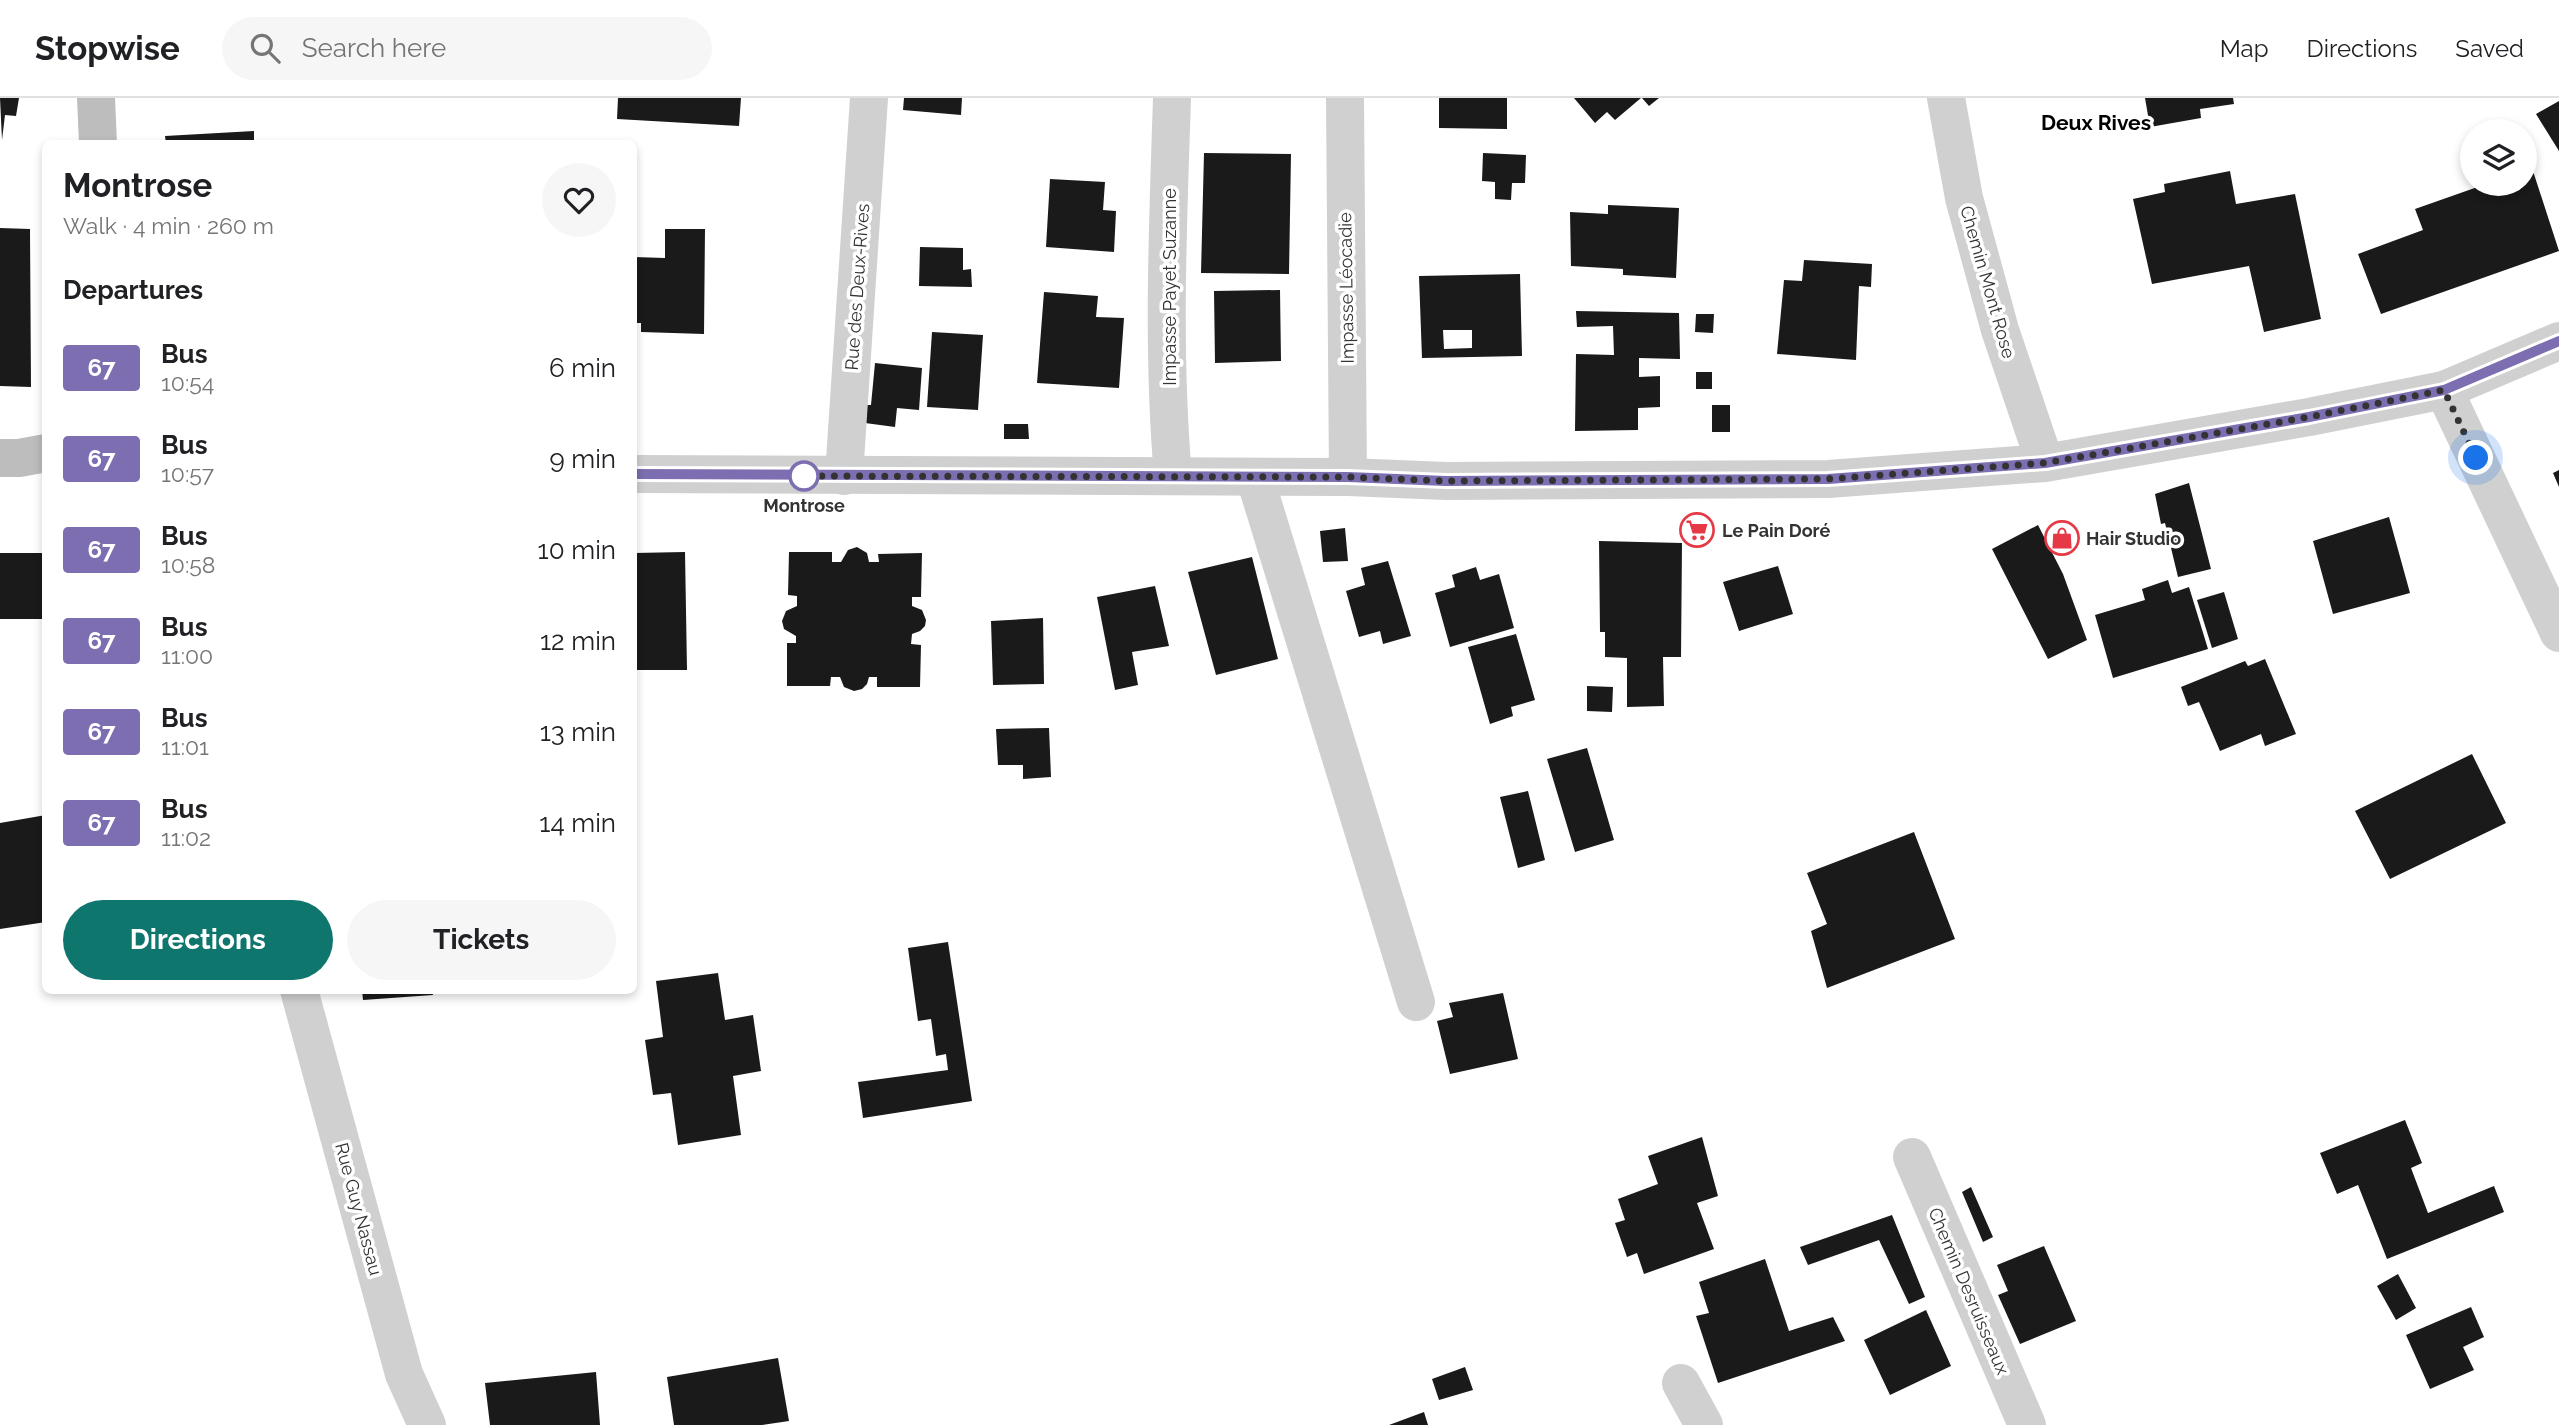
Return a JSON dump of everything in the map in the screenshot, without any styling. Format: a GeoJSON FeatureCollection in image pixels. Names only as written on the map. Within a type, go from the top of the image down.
{"type":"FeatureCollection","features":[{"type":"Feature","properties":{"kind":"main road"},"geometry":{"type":"LineString","coordinates":[[96,98],[98,140]]}},
{"type":"Feature","properties":{"kind":"main road"},"geometry":{"type":"LineString","coordinates":[[0,458],[42,454]]}},
{"type":"Feature","properties":{"kind":"street","name":"Rue des Deux-Rives"},"geometry":{"type":"LineString","coordinates":[[844,476],[869,98]]}},
{"type":"Feature","properties":{"kind":"street","name":"Impasse Payet Suzanne"},"geometry":{"type":"LineString","coordinates":[[1172,98],[1168,411],[1173,476]]}},
{"type":"Feature","properties":{"kind":"street","name":"Impasse Léocadie"},"geometry":{"type":"LineString","coordinates":[[1345,98],[1348,477]]}},
{"type":"Feature","properties":{"kind":"street","name":"Chemin Mont Rose"},"geometry":{"type":"LineString","coordinates":[[1946,98],[1968,211],[2000,330],[2045,463]]}},
{"type":"Feature","properties":{"kind":"street"},"geometry":{"type":"LineString","coordinates":[[637,474],[1348,477],[1446,481],[1828,479],[2045,463],[2309,417],[2444,390],[2558,342]]}},
{"type":"Feature","properties":{"kind":"street"},"geometry":{"type":"LineString","coordinates":[[2444,390],[2559,633]]}},
{"type":"Feature","properties":{"kind":"street"},"geometry":{"type":"LineString","coordinates":[[1255,478],[1416,1002]]}},
{"type":"Feature","properties":{"kind":"street","name":"Rue Guy Nassau"},"geometry":{"type":"LineString","coordinates":[[300,994],[404,1374],[427,1425]]}},
{"type":"Feature","properties":{"kind":"street","name":"Chemin Desruisseaux"},"geometry":{"type":"LineString","coordinates":[[1912,1157],[2027,1425]]}},
{"type":"Feature","properties":{"kind":"street"},"geometry":{"type":"LineString","coordinates":[[1681,1383],[1704,1425]]}},
{"type":"Feature","properties":{"kind":"building"},"geometry":{"type":"Polygon","coordinates":[[[0,98],[19,98],[16,116],[5,115],[2,140],[0,98]]]}},
{"type":"Feature","properties":{"kind":"building"},"geometry":{"type":"Polygon","coordinates":[[[618,98],[741,98],[739,126],[617,119],[618,98]]]}},
{"type":"Feature","properties":{"kind":"building"},"geometry":{"type":"Polygon","coordinates":[[[904,98],[962,98],[961,115],[903,110],[904,98]]]}},
{"type":"Feature","properties":{"kind":"building"},"geometry":{"type":"Polygon","coordinates":[[[1439,98],[1507,98],[1507,129],[1439,128],[1439,98]]]}},
{"type":"Feature","properties":{"kind":"building"},"geometry":{"type":"Polygon","coordinates":[[[1574,98],[1641,98],[1615,120],[1607,112],[1595,123],[1574,98]]]}},
{"type":"Feature","properties":{"kind":"building"},"geometry":{"type":"Polygon","coordinates":[[[1642,98],[1659,98],[1649,106],[1642,98]]]}},
{"type":"Feature","properties":{"kind":"building"},"geometry":{"type":"Polygon","coordinates":[[[2145,98],[2233,98],[2234,104],[2200,109],[2201,118],[2150,127],[2145,98]]]}},
{"type":"Feature","properties":{"kind":"building"},"geometry":{"type":"Polygon","coordinates":[[[2559,101],[2559,151],[2536,114],[2559,101]]]}},
{"type":"Feature","properties":{"kind":"building"},"geometry":{"type":"Polygon","coordinates":[[[254,131],[254,140],[166,140],[165,136],[254,131]]]}},
{"type":"Feature","properties":{"kind":"building"},"geometry":{"type":"Polygon","coordinates":[[[1204,153],[1291,154],[1289,274],[1201,273],[1204,153]]]}},
{"type":"Feature","properties":{"kind":"building"},"geometry":{"type":"Polygon","coordinates":[[[1483,153],[1526,155],[1525,183],[1512,183],[1511,200],[1495,199],[1495,182],[1482,181],[1483,153]]]}},
{"type":"Feature","properties":{"kind":"building"},"geometry":{"type":"Polygon","coordinates":[[[2230,171],[2236,204],[2295,194],[2321,319],[2264,332],[2249,266],[2152,284],[2133,199],[2165,192],[2164,184],[2230,171]]]}},
{"type":"Feature","properties":{"kind":"building"},"geometry":{"type":"Polygon","coordinates":[[[1050,179],[1105,182],[1103,210],[1116,211],[1114,252],[1046,247],[1050,179]]]}},
{"type":"Feature","properties":{"kind":"building"},"geometry":{"type":"Polygon","coordinates":[[[2537,183],[2559,251],[2381,314],[2358,254],[2423,230],[2415,209],[2460,193],[2460,196],[2537,196],[2537,183]]]}},
{"type":"Feature","properties":{"kind":"building"},"geometry":{"type":"Polygon","coordinates":[[[1608,205],[1679,208],[1676,278],[1623,275],[1623,269],[1571,266],[1570,212],[1608,214],[1608,205]]]}},
{"type":"Feature","properties":{"kind":"building"},"geometry":{"type":"Polygon","coordinates":[[[0,228],[30,229],[31,387],[0,386],[0,228]]]}},
{"type":"Feature","properties":{"kind":"building"},"geometry":{"type":"Polygon","coordinates":[[[665,229],[705,229],[704,334],[641,332],[641,323],[637,323],[637,257],[665,258],[665,229]]]}},
{"type":"Feature","properties":{"kind":"building"},"geometry":{"type":"Polygon","coordinates":[[[920,247],[963,248],[963,270],[971,269],[972,287],[919,286],[920,247]]]}},
{"type":"Feature","properties":{"kind":"building"},"geometry":{"type":"Polygon","coordinates":[[[1804,260],[1872,264],[1871,287],[1859,286],[1856,360],[1777,354],[1784,280],[1802,281],[1804,260]]]}},
{"type":"Feature","properties":{"kind":"building"},"geometry":{"type":"Polygon","coordinates":[[[1520,274],[1522,356],[1422,358],[1419,276],[1520,274]],[[1443,330],[1444,349],[1472,348],[1472,330],[1443,330]]]}},
{"type":"Feature","properties":{"kind":"building"},"geometry":{"type":"Polygon","coordinates":[[[1280,290],[1281,361],[1215,363],[1214,291],[1280,290]]]}},
{"type":"Feature","properties":{"kind":"building"},"geometry":{"type":"Polygon","coordinates":[[[1044,292],[1098,296],[1096,317],[1124,318],[1119,388],[1037,383],[1044,292]]]}},
{"type":"Feature","properties":{"kind":"building"},"geometry":{"type":"Polygon","coordinates":[[[1576,311],[1679,313],[1680,359],[1639,358],[1639,377],[1660,376],[1660,407],[1638,408],[1638,430],[1575,431],[1576,354],[1614,355],[1613,326],[1577,327],[1576,311]]]}},
{"type":"Feature","properties":{"kind":"building"},"geometry":{"type":"Polygon","coordinates":[[[1696,314],[1714,314],[1713,333],[1695,332],[1696,314]]]}},
{"type":"Feature","properties":{"kind":"building"},"geometry":{"type":"Polygon","coordinates":[[[932,332],[983,335],[978,410],[927,407],[932,332]]]}},
{"type":"Feature","properties":{"kind":"building"},"geometry":{"type":"Polygon","coordinates":[[[875,363],[922,368],[919,410],[897,408],[895,427],[865,423],[867,405],[871,405],[875,363]]]}},
{"type":"Feature","properties":{"kind":"building"},"geometry":{"type":"Polygon","coordinates":[[[1696,372],[1712,372],[1712,389],[1696,389],[1696,372]]]}},
{"type":"Feature","properties":{"kind":"building"},"geometry":{"type":"Polygon","coordinates":[[[1712,405],[1730,405],[1730,432],[1712,432],[1712,405]]]}},
{"type":"Feature","properties":{"kind":"building"},"geometry":{"type":"Polygon","coordinates":[[[1004,424],[1028,424],[1029,439],[1004,439],[1004,424]]]}},
{"type":"Feature","properties":{"kind":"building"},"geometry":{"type":"Polygon","coordinates":[[[2559,470],[2559,487],[2553,473],[2559,470]]]}},
{"type":"Feature","properties":{"kind":"building"},"geometry":{"type":"Polygon","coordinates":[[[2189,483],[2211,569],[2178,577],[2165,523],[2161,524],[2155,494],[2189,483]]]}},
{"type":"Feature","properties":{"kind":"building"},"geometry":{"type":"Polygon","coordinates":[[[2389,517],[2410,593],[2333,614],[2313,541],[2389,517]]]}},
{"type":"Feature","properties":{"kind":"building"},"geometry":{"type":"Polygon","coordinates":[[[2038,525],[2063,574],[2087,640],[2048,659],[1992,549],[2038,525]]]}},
{"type":"Feature","properties":{"kind":"building"},"geometry":{"type":"Polygon","coordinates":[[[1345,528],[1348,561],[1323,562],[1320,531],[1345,528]]]}},
{"type":"Feature","properties":{"kind":"building"},"geometry":{"type":"Polygon","coordinates":[[[1599,541],[1682,543],[1681,657],[1663,657],[1664,706],[1627,707],[1627,658],[1605,657],[1605,632],[1600,632],[1599,541]]]}},
{"type":"Feature","properties":{"kind":"building"},"geometry":{"type":"Polygon","coordinates":[[[857,547],[867,553],[869,562],[879,562],[878,554],[922,553],[921,597],[912,597],[912,606],[922,610],[926,620],[920,631],[912,634],[911,644],[921,645],[920,687],[877,687],[877,677],[869,677],[862,689],[854,691],[844,687],[840,677],[831,677],[830,686],[787,686],[787,643],[796,643],[796,636],[784,629],[782,621],[786,611],[797,606],[797,596],[788,595],[789,552],[832,552],[832,562],[841,562],[848,550],[857,547]]]}},
{"type":"Feature","properties":{"kind":"building"},"geometry":{"type":"Polygon","coordinates":[[[685,552],[687,670],[637,670],[637,553],[685,552]]]}},
{"type":"Feature","properties":{"kind":"building"},"geometry":{"type":"Polygon","coordinates":[[[0,553],[42,553],[42,619],[0,619],[0,553]]]}},
{"type":"Feature","properties":{"kind":"building"},"geometry":{"type":"Polygon","coordinates":[[[1252,557],[1278,659],[1216,675],[1188,572],[1252,557]]]}},
{"type":"Feature","properties":{"kind":"building"},"geometry":{"type":"Polygon","coordinates":[[[1388,561],[1411,636],[1383,644],[1380,631],[1359,637],[1346,591],[1365,585],[1361,568],[1388,561]]]}},
{"type":"Feature","properties":{"kind":"building"},"geometry":{"type":"Polygon","coordinates":[[[1778,566],[1793,614],[1739,631],[1723,582],[1778,566]]]}},
{"type":"Feature","properties":{"kind":"building"},"geometry":{"type":"Polygon","coordinates":[[[1476,567],[1480,580],[1499,574],[1514,628],[1450,647],[1435,593],[1455,587],[1452,575],[1476,567]]]}},
{"type":"Feature","properties":{"kind":"building"},"geometry":{"type":"Polygon","coordinates":[[[2168,580],[2172,593],[2189,587],[2208,649],[2113,678],[2095,615],[2145,600],[2142,589],[2168,580]]]}},
{"type":"Feature","properties":{"kind":"building"},"geometry":{"type":"Polygon","coordinates":[[[1155,586],[1169,646],[1132,652],[1138,685],[1115,690],[1097,597],[1155,586]]]}},
{"type":"Feature","properties":{"kind":"building"},"geometry":{"type":"Polygon","coordinates":[[[2224,592],[2238,639],[2212,648],[2197,600],[2224,592]]]}},
{"type":"Feature","properties":{"kind":"building"},"geometry":{"type":"Polygon","coordinates":[[[1043,618],[1044,684],[993,685],[991,621],[1043,618]]]}},
{"type":"Feature","properties":{"kind":"building"},"geometry":{"type":"Polygon","coordinates":[[[1516,634],[1535,700],[1511,707],[1513,716],[1490,724],[1468,647],[1516,634]]]}},
{"type":"Feature","properties":{"kind":"building"},"geometry":{"type":"Polygon","coordinates":[[[2265,659],[2296,734],[2265,746],[2261,734],[2220,751],[2199,702],[2188,706],[2181,687],[2245,661],[2248,666],[2265,659]]]}},
{"type":"Feature","properties":{"kind":"building"},"geometry":{"type":"Polygon","coordinates":[[[1587,686],[1613,687],[1612,712],[1587,711],[1587,686]]]}},
{"type":"Feature","properties":{"kind":"building"},"geometry":{"type":"Polygon","coordinates":[[[1049,728],[1051,777],[1023,779],[1023,765],[998,765],[996,729],[1049,728]]]}},
{"type":"Feature","properties":{"kind":"building"},"geometry":{"type":"Polygon","coordinates":[[[1587,748],[1614,840],[1575,852],[1547,759],[1587,748]]]}},
{"type":"Feature","properties":{"kind":"building"},"geometry":{"type":"Polygon","coordinates":[[[2472,754],[2506,823],[2390,879],[2355,811],[2472,754]]]}},
{"type":"Feature","properties":{"kind":"building"},"geometry":{"type":"Polygon","coordinates":[[[1528,791],[1545,860],[1518,868],[1500,797],[1528,791]]]}},
{"type":"Feature","properties":{"kind":"building"},"geometry":{"type":"Polygon","coordinates":[[[42,816],[42,923],[0,929],[0,823],[42,816]]]}},
{"type":"Feature","properties":{"kind":"building"},"geometry":{"type":"Polygon","coordinates":[[[1914,832],[1955,939],[1827,988],[1811,931],[1827,924],[1807,873],[1914,832]]]}},
{"type":"Feature","properties":{"kind":"building"},"geometry":{"type":"Polygon","coordinates":[[[948,942],[972,1101],[863,1118],[858,1082],[948,1070],[946,1054],[936,1056],[931,1019],[918,1021],[908,948],[948,942]]]}},
{"type":"Feature","properties":{"kind":"building"},"geometry":{"type":"Polygon","coordinates":[[[718,973],[725,1020],[753,1015],[761,1071],[733,1076],[741,1135],[678,1145],[671,1093],[653,1095],[645,1040],[663,1037],[656,981],[718,973]]]}},
{"type":"Feature","properties":{"kind":"building"},"geometry":{"type":"Polygon","coordinates":[[[1503,993],[1518,1059],[1450,1074],[1437,1021],[1453,1017],[1449,1003],[1503,993]]]}},
{"type":"Feature","properties":{"kind":"building"},"geometry":{"type":"Polygon","coordinates":[[[362,994],[433,995],[363,1000],[362,994]]]}},
{"type":"Feature","properties":{"kind":"building"},"geometry":{"type":"Polygon","coordinates":[[[2405,1120],[2422,1163],[2411,1168],[2428,1213],[2494,1186],[2504,1212],[2387,1259],[2358,1185],[2337,1194],[2320,1153],[2405,1120]]]}},
{"type":"Feature","properties":{"kind":"building"},"geometry":{"type":"Polygon","coordinates":[[[1702,1137],[1718,1196],[1697,1203],[1714,1249],[1644,1274],[1637,1253],[1627,1257],[1615,1223],[1625,1220],[1618,1199],[1658,1184],[1648,1156],[1702,1137]]]}},
{"type":"Feature","properties":{"kind":"building"},"geometry":{"type":"Polygon","coordinates":[[[1971,1187],[1993,1237],[1983,1242],[1962,1192],[1971,1187]]]}},
{"type":"Feature","properties":{"kind":"building"},"geometry":{"type":"Polygon","coordinates":[[[1892,1215],[1925,1297],[1909,1304],[1879,1240],[1808,1265],[1800,1247],[1892,1215]]]}},
{"type":"Feature","properties":{"kind":"building"},"geometry":{"type":"Polygon","coordinates":[[[2044,1246],[2076,1321],[2020,1344],[1998,1295],[2008,1291],[1997,1265],[2044,1246]]]}},
{"type":"Feature","properties":{"kind":"building"},"geometry":{"type":"Polygon","coordinates":[[[1765,1259],[1789,1331],[1833,1317],[1845,1341],[1718,1383],[1696,1316],[1709,1313],[1699,1282],[1765,1259]]]}},
{"type":"Feature","properties":{"kind":"building"},"geometry":{"type":"Polygon","coordinates":[[[2398,1274],[2416,1308],[2396,1320],[2377,1286],[2398,1274]]]}},
{"type":"Feature","properties":{"kind":"building"},"geometry":{"type":"Polygon","coordinates":[[[2471,1307],[2484,1337],[2463,1347],[2474,1370],[2430,1389],[2406,1335],[2471,1307]]]}},
{"type":"Feature","properties":{"kind":"building"},"geometry":{"type":"Polygon","coordinates":[[[1926,1310],[1951,1366],[1890,1395],[1864,1340],[1926,1310]]]}},
{"type":"Feature","properties":{"kind":"building"},"geometry":{"type":"Polygon","coordinates":[[[778,1358],[789,1421],[762,1425],[674,1425],[667,1377],[778,1358]]]}},
{"type":"Feature","properties":{"kind":"building"},"geometry":{"type":"Polygon","coordinates":[[[1465,1367],[1473,1390],[1439,1400],[1432,1379],[1465,1367]]]}},
{"type":"Feature","properties":{"kind":"building"},"geometry":{"type":"Polygon","coordinates":[[[596,1372],[600,1425],[490,1425],[485,1383],[596,1372]]]}},
{"type":"Feature","properties":{"kind":"building"},"geometry":{"type":"Polygon","coordinates":[[[1424,1412],[1428,1425],[1389,1425],[1424,1412]]]}},
{"type":"Feature","properties":{"kind":"bus line","name":"67"},"geometry":{"type":"LineString","coordinates":[[637,474],[1348,477],[1446,481],[1828,479],[2045,463],[2309,417],[2444,390],[2559,341]]}},
{"type":"Feature","properties":{"kind":"place","name":"Montrose"},"geometry":{"type":"Point","coordinates":[804,476]}},
{"type":"Feature","properties":{"kind":"place","name":"Le Pain Doré"},"geometry":{"type":"Point","coordinates":[1697,530]}},
{"type":"Feature","properties":{"kind":"place","name":"Hair Studio"},"geometry":{"type":"Point","coordinates":[2062,538]}},
{"type":"Feature","properties":{"kind":"district","name":"Deux Rives"},"geometry":{"type":"Point","coordinates":[2096,122]}},
{"type":"Feature","properties":{"kind":"route"},"geometry":{"type":"LineString","coordinates":[[804,476],[794,476],[1348,477],[1446,481],[1828,479],[2045,463],[2309,417],[2444,390],[2476,458]]}}]}
